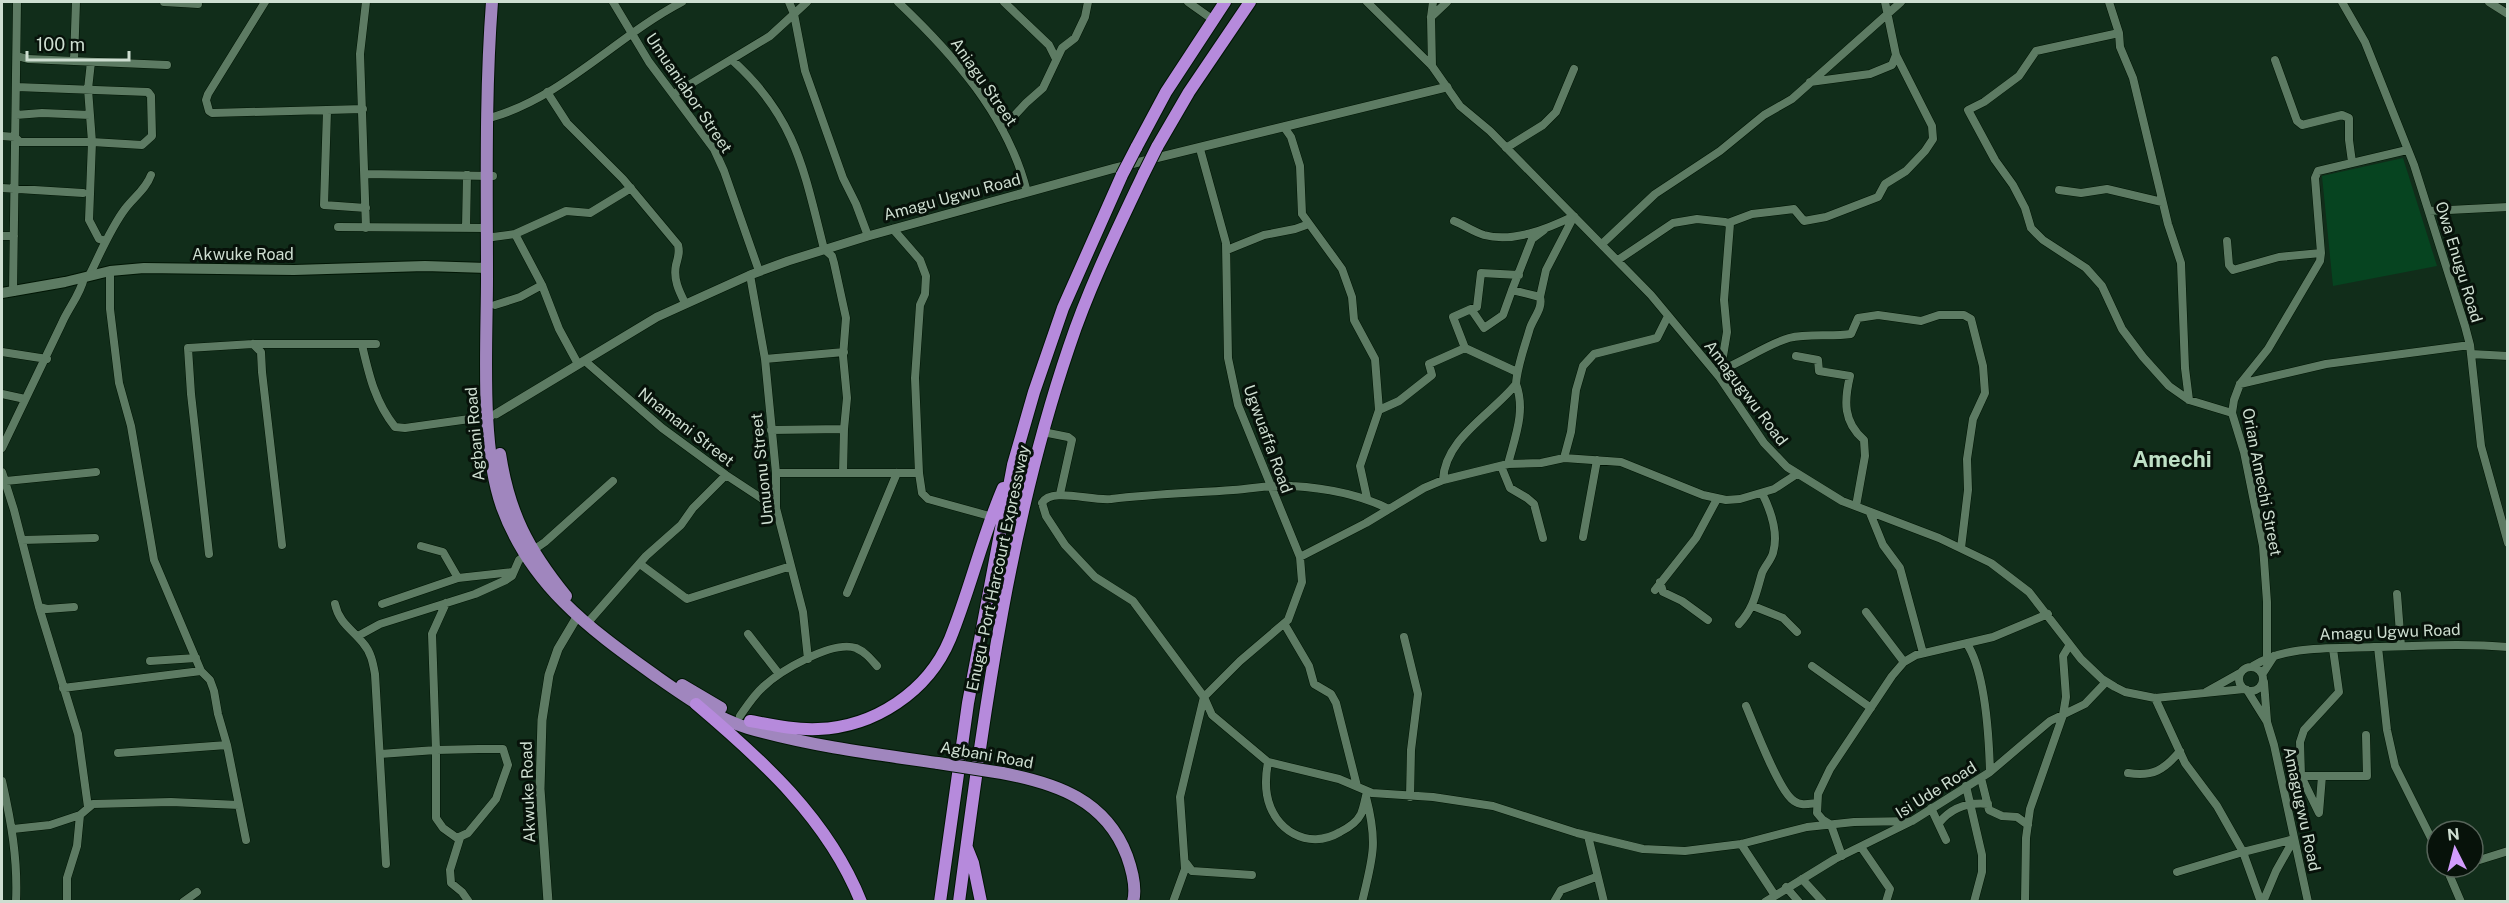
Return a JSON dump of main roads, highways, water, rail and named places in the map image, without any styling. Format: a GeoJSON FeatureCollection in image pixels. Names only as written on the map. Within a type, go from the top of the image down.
{"type":"FeatureCollection","features":[{"type":"Feature","properties":{"kind":"highway","name":"Enugu - Port Harcourt Expressway"},"geometry":{"type":"LineString","coordinates":[[940,902],[968,703],[1013,465],[1034,392],[1062,308],[1122,175],[1166,92],[1224,2]]}},
{"type":"Feature","properties":{"kind":"highway","name":"Enugu - Port Harcourt Expressway"},"geometry":{"type":"LineString","coordinates":[[959,902],[988,700],[1025,501],[1069,347],[1092,287],[1157,147],[1189,92],[1250,2]]}},
{"type":"Feature","properties":{"kind":"highway"},"geometry":{"type":"LineString","coordinates":[[745,719],[803,729],[828,729],[876,716],[909,695],[927,678],[950,641],[1013,465]]}},
{"type":"Feature","properties":{"kind":"highway"},"geometry":{"type":"LineString","coordinates":[[696,704],[758,758],[799,801],[823,831],[843,862],[861,902]]}},
{"type":"Feature","properties":{"kind":"highway"},"geometry":{"type":"LineString","coordinates":[[966,847],[973,863],[981,902]]}},
{"type":"Feature","properties":{"kind":"main road","name":"Agbani Road"},"geometry":{"type":"LineString","coordinates":[[492,2],[490,175],[492,415],[498,492],[515,538],[529,553],[552,591],[696,704],[736,723],[764,732],[855,751],[1002,773],[1033,779],[1065,789],[1097,809],[1108,821],[1124,848],[1134,880],[1133,902]]}},
{"type":"Feature","properties":{"kind":"main road","name":"Agbani Road"},"geometry":{"type":"LineString","coordinates":[[490,175],[497,2]]}},
{"type":"Feature","properties":{"kind":"main road","name":"Akwuke Road"},"geometry":{"type":"LineString","coordinates":[[7,292],[110,271],[144,268],[294,270],[425,266],[491,268]]}},
{"type":"Feature","properties":{"kind":"main road","name":"Agbani Road"},"geometry":{"type":"LineString","coordinates":[[491,268],[495,305],[492,415]]}},
{"type":"Feature","properties":{"kind":"main road","name":"Agbani Road"},"geometry":{"type":"LineString","coordinates":[[583,616],[694,693],[745,719],[764,732]]}},
{"type":"Feature","properties":{"kind":"district","name":"Amechi"},"geometry":{"type":"Point","coordinates":[2172,459]}}]}
